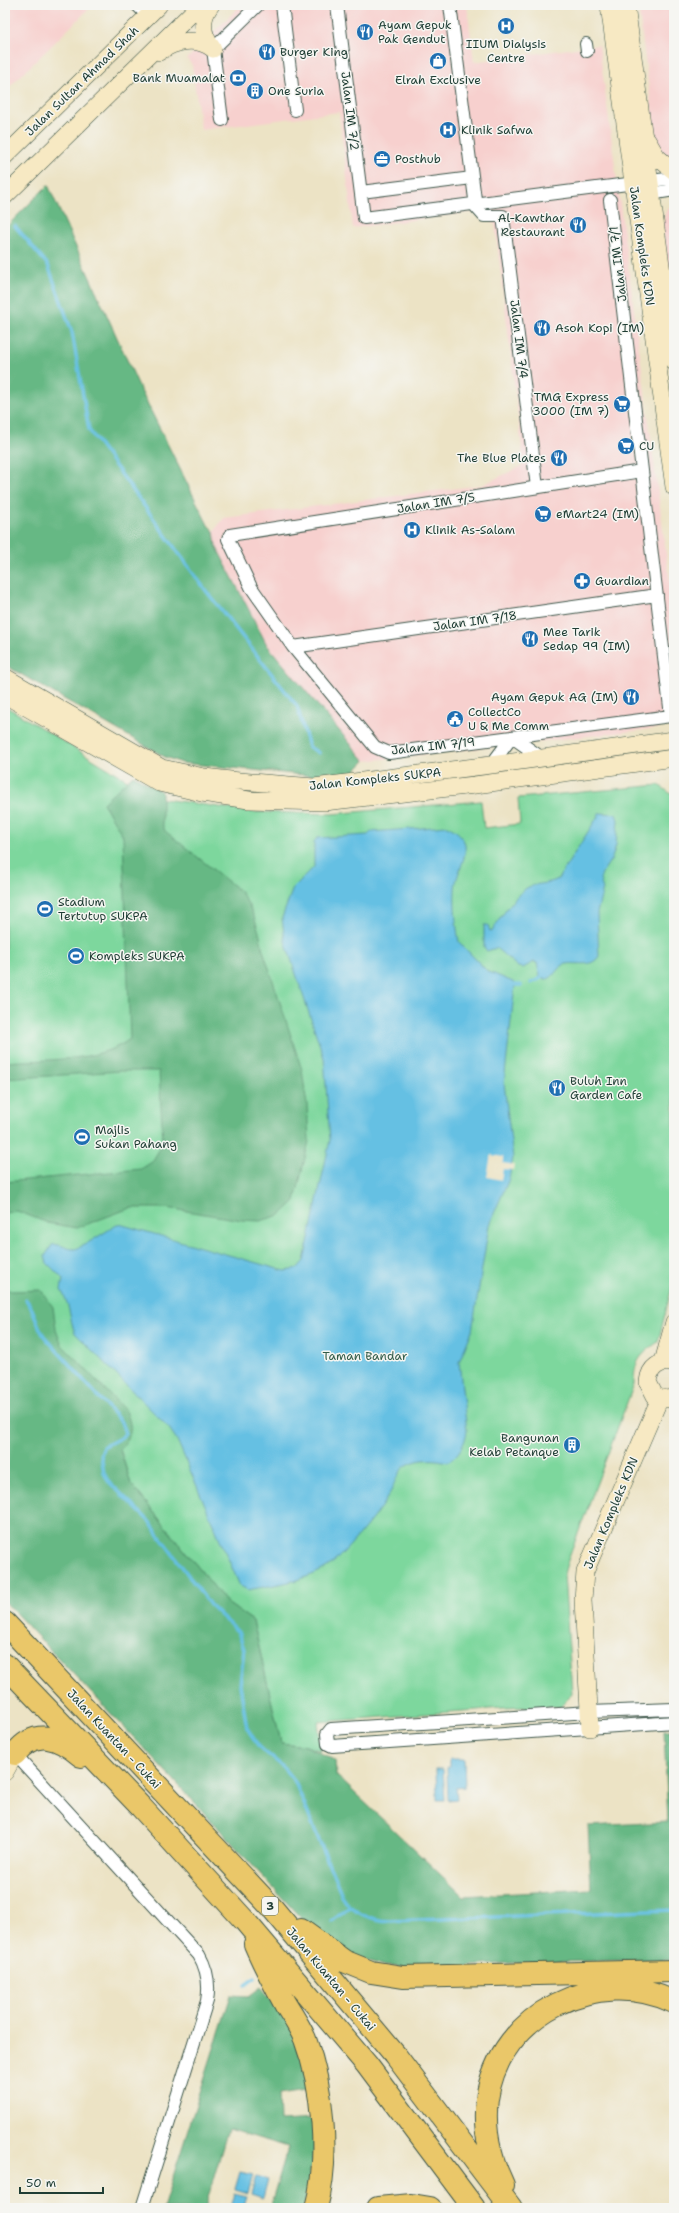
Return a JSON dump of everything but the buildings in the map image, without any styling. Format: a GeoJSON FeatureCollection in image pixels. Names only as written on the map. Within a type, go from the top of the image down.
{"type":"FeatureCollection","features":[{"type":"Feature","properties":{"kind":"highway","name":"Jalan Kuantan - Cukai"},"geometry":{"type":"LineString","coordinates":[[5,1623],[273,1909],[396,2056],[512,2208]]}},
{"type":"Feature","properties":{"kind":"highway","name":"3"},"geometry":{"type":"LineString","coordinates":[[5,1665],[141,1807],[244,1921],[368,2065],[474,2208]]}},
{"type":"Feature","properties":{"kind":"highway"},"geometry":{"type":"LineString","coordinates":[[10,1763],[23,1744],[30,1739],[39,1738],[57,1740],[77,1753],[141,1807]]}},
{"type":"Feature","properties":{"kind":"highway"},"geometry":{"type":"LineString","coordinates":[[273,1909],[344,1961],[370,1972],[403,1976],[674,1971]]}},
{"type":"Feature","properties":{"kind":"highway"},"geometry":{"type":"LineString","coordinates":[[244,1921],[268,1974],[304,2038],[315,2076],[322,2117],[323,2160],[316,2208]]}},
{"type":"Feature","properties":{"kind":"highway"},"geometry":{"type":"LineString","coordinates":[[512,2208],[496,2171],[488,2144],[486,2120],[488,2098],[494,2074],[504,2053],[518,2034],[536,2016],[552,2006],[591,1991],[615,1988],[648,1991],[674,2002]]}},
{"type":"Feature","properties":{"kind":"highway"},"geometry":{"type":"LineString","coordinates":[[378,2208],[412,2204],[430,2208]]}},
{"type":"Feature","properties":{"kind":"street"},"geometry":{"type":"LineString","coordinates":[[5,196],[200,5]]}},
{"type":"Feature","properties":{"kind":"street"},"geometry":{"type":"LineString","coordinates":[[211,5],[205,15],[204,30],[207,41],[213,49],[222,120]]}},
{"type":"Feature","properties":{"kind":"street"},"geometry":{"type":"LineString","coordinates":[[213,49],[258,5]]}},
{"type":"Feature","properties":{"kind":"street"},"geometry":{"type":"LineString","coordinates":[[282,5],[295,110]]}},
{"type":"Feature","properties":{"kind":"street","name":"Jalan IM 7/2"},"geometry":{"type":"LineString","coordinates":[[337,5],[364,218],[475,204]]}},
{"type":"Feature","properties":{"kind":"street"},"geometry":{"type":"LineString","coordinates":[[450,5],[475,204],[642,189],[674,190]]}},
{"type":"Feature","properties":{"kind":"street","name":"Jalan Kompleks KDN"},"geometry":{"type":"LineString","coordinates":[[609,5],[674,362]]}},
{"type":"Feature","properties":{"kind":"street","name":"Jalan Kompleks KDN"},"geometry":{"type":"LineString","coordinates":[[626,5],[644,135],[642,189],[674,487]]}},
{"type":"Feature","properties":{"kind":"street","name":"Jalan Sultan Ahmad Shah"},"geometry":{"type":"LineString","coordinates":[[5,156],[148,9]]}},
{"type":"Feature","properties":{"kind":"street"},"geometry":{"type":"LineString","coordinates":[[130,73],[171,44],[184,41],[200,42],[213,49]]}},
{"type":"Feature","properties":{"kind":"street"},"geometry":{"type":"LineString","coordinates":[[644,135],[657,157],[674,171]]}},
{"type":"Feature","properties":{"kind":"street"},"geometry":{"type":"LineString","coordinates":[[361,192],[472,178]]}},
{"type":"Feature","properties":{"kind":"street"},"geometry":{"type":"LineString","coordinates":[[642,189],[674,178]]}},
{"type":"Feature","properties":{"kind":"street","name":"Jalan IM 7/1"},"geometry":{"type":"LineString","coordinates":[[610,200],[642,471]]}},
{"type":"Feature","properties":{"kind":"street","name":"Jalan IM 7/4"},"geometry":{"type":"LineString","coordinates":[[475,204],[478,211],[484,216],[503,216],[538,487]]}},
{"type":"Feature","properties":{"kind":"street","name":"Jalan IM 7/5"},"geometry":{"type":"LineString","coordinates":[[230,535],[642,471]]}},
{"type":"Feature","properties":{"kind":"street","name":"Jalan IM 7/19"},"geometry":{"type":"LineString","coordinates":[[230,535],[228,539],[252,587],[293,647],[375,748],[389,753],[671,716],[642,471]]}},
{"type":"Feature","properties":{"kind":"street","name":"Jalan IM 7/18"},"geometry":{"type":"LineString","coordinates":[[293,647],[657,595]]}},
{"type":"Feature","properties":{"kind":"street","name":"Jalan Kompleks SUKPA"},"geometry":{"type":"LineString","coordinates":[[5,677],[170,771],[223,780],[308,787],[491,766],[674,740]]}},
{"type":"Feature","properties":{"kind":"street","name":"Jalan Kompleks SUKPA"},"geometry":{"type":"LineString","coordinates":[[5,695],[159,783],[202,793],[249,800],[324,802],[474,785],[674,758]]}},
{"type":"Feature","properties":{"kind":"street"},"geometry":{"type":"LineString","coordinates":[[491,766],[512,737],[542,758]]}},
{"type":"Feature","properties":{"kind":"street"},"geometry":{"type":"LineString","coordinates":[[667,1398],[652,1392],[648,1377],[653,1367],[668,1363],[674,1322]]}},
{"type":"Feature","properties":{"kind":"street","name":"Jalan Kompleks KDN"},"geometry":{"type":"LineString","coordinates":[[590,1720],[583,1606],[585,1572],[667,1398]]}},
{"type":"Feature","properties":{"kind":"street"},"geometry":{"type":"LineString","coordinates":[[674,1709],[590,1720],[332,1746],[327,1742],[327,1734],[331,1729],[590,1720],[674,1722]]}},
{"type":"Feature","properties":{"kind":"street"},"geometry":{"type":"LineString","coordinates":[[10,1763],[199,1955],[205,1966],[209,1990],[207,2001],[142,2208]]}},
{"type":"Feature","properties":{"kind":"shaded area"},"geometry":{"type":"Polygon","coordinates":[[[5,5],[93,5],[5,91],[5,5]]]}},
{"type":"Feature","properties":{"kind":"shaded area"},"geometry":{"type":"Polygon","coordinates":[[[241,5],[467,5],[474,62],[599,45],[674,613],[674,720],[659,722],[660,728],[365,761],[267,645],[216,546],[214,531],[224,518],[482,485],[524,465],[495,224],[473,212],[353,228],[339,112],[201,130],[192,65],[187,59],[241,5]]]}},
{"type":"Feature","properties":{"kind":"shaded area"},"geometry":{"type":"Polygon","coordinates":[[[638,5],[674,5],[674,166],[656,142],[638,5]]]}},
{"type":"Feature","properties":{"kind":"shaded area"},"geometry":{"type":"Polygon","coordinates":[[[674,204],[674,314],[662,224],[666,211],[674,204]]]}},
{"type":"Feature","properties":{"kind":"green space"},"geometry":{"type":"Polygon","coordinates":[[[48,185],[143,395],[208,525],[214,531],[216,546],[267,645],[365,761],[353,773],[314,776],[182,763],[165,757],[5,665],[5,228],[48,185]]]}},
{"type":"Feature","properties":{"kind":"green space","name":"Taman Bandar"},"geometry":{"type":"Polygon","coordinates":[[[5,706],[157,798],[253,812],[331,814],[481,801],[484,828],[520,824],[518,798],[659,785],[674,796],[674,1279],[658,1342],[639,1359],[635,1370],[634,1384],[564,1574],[572,1693],[562,1706],[503,1708],[318,1722],[321,1751],[306,1746],[281,1743],[253,1621],[227,1603],[131,1484],[120,1449],[5,1316],[5,706]]]}},
{"type":"Feature","properties":{"kind":"green space"},"geometry":{"type":"Polygon","coordinates":[[[133,775],[162,792],[162,823],[165,831],[240,891],[249,905],[260,934],[263,950],[302,1070],[307,1105],[309,1141],[295,1201],[280,1215],[260,1221],[242,1220],[167,1208],[130,1208],[77,1228],[48,1223],[17,1211],[5,1213],[5,1182],[141,1169],[152,1162],[163,1143],[159,1071],[120,1071],[5,1079],[5,1062],[53,1060],[87,1056],[117,1047],[130,1039],[123,836],[103,803],[133,775]]]}},
{"type":"Feature","properties":{"kind":"green space"},"geometry":{"type":"Polygon","coordinates":[[[5,1288],[11,1291],[41,1290],[53,1307],[56,1329],[62,1345],[126,1411],[130,1422],[130,1432],[127,1441],[120,1450],[131,1484],[227,1603],[253,1621],[281,1743],[306,1746],[335,1760],[336,1775],[463,1896],[591,1889],[588,1826],[668,1822],[664,1730],[674,1730],[674,1959],[509,1963],[429,1969],[385,1966],[351,1955],[310,1928],[173,1779],[5,1602],[5,1288]]]}},
{"type":"Feature","properties":{"kind":"green space"},"geometry":{"type":"Polygon","coordinates":[[[261,1987],[282,2012],[299,2042],[312,2089],[279,2094],[280,2121],[315,2119],[316,2138],[304,2208],[270,2208],[288,2147],[228,2129],[205,2208],[163,2208],[231,1995],[249,1996],[261,1987]]]}},
{"type":"Feature","properties":{"kind":"water"},"geometry":{"type":"Polygon","coordinates":[[[600,813],[616,814],[618,820],[616,845],[612,858],[602,873],[600,880],[603,889],[597,913],[599,956],[596,960],[584,964],[563,965],[551,977],[545,979],[540,977],[537,963],[534,962],[523,968],[518,967],[496,948],[487,951],[484,948],[484,925],[488,925],[490,931],[493,930],[515,898],[526,888],[558,879],[600,813]]]}},
{"type":"Feature","properties":{"kind":"water"},"geometry":{"type":"Polygon","coordinates":[[[447,826],[457,832],[463,840],[465,847],[455,889],[459,942],[487,971],[513,982],[515,985],[504,1083],[513,1158],[509,1179],[489,1225],[472,1331],[459,1362],[467,1431],[466,1436],[458,1453],[448,1462],[439,1460],[423,1460],[406,1466],[398,1476],[391,1491],[373,1518],[343,1553],[327,1567],[317,1573],[294,1581],[248,1590],[240,1586],[177,1440],[169,1428],[75,1333],[68,1306],[61,1290],[63,1279],[47,1263],[45,1256],[52,1245],[58,1245],[71,1249],[78,1248],[119,1224],[285,1271],[297,1269],[304,1261],[330,1140],[324,1058],[285,941],[282,918],[293,888],[314,867],[314,842],[317,838],[368,835],[371,832],[447,826]]]}},
{"type":"Feature","properties":{"kind":"water"},"geometry":{"type":"Polygon","coordinates":[[[450,1759],[464,1759],[465,1787],[456,1788],[457,1799],[448,1800],[447,1768],[450,1767],[450,1759]]]}},
{"type":"Feature","properties":{"kind":"water"},"geometry":{"type":"Polygon","coordinates":[[[436,1769],[443,1769],[445,1800],[437,1800],[436,1769]]]}},
{"type":"Feature","properties":{"kind":"water"},"geometry":{"type":"Polygon","coordinates":[[[240,2172],[253,2175],[248,2193],[235,2189],[240,2172]]]}},
{"type":"Feature","properties":{"kind":"water"},"geometry":{"type":"Polygon","coordinates":[[[256,2176],[268,2179],[263,2198],[251,2194],[256,2176]]]}},
{"type":"Feature","properties":{"kind":"water"},"geometry":{"type":"Polygon","coordinates":[[[234,2193],[247,2196],[243,2208],[230,2208],[234,2193]]]}},
{"type":"Feature","properties":{"kind":"pier"},"geometry":{"type":"Polygon","coordinates":[[[491,1155],[503,1157],[503,1163],[514,1165],[513,1170],[503,1169],[501,1180],[487,1177],[491,1155]]]}},
{"type":"Feature","properties":{"kind":"waterway"},"geometry":{"type":"LineString","coordinates":[[15,226],[48,265],[72,332],[89,430],[207,592],[297,706],[309,747],[319,753]]}},
{"type":"Feature","properties":{"kind":"waterway"},"geometry":{"type":"LineString","coordinates":[[531,983],[541,978]]}},
{"type":"Feature","properties":{"kind":"waterway"},"geometry":{"type":"LineString","coordinates":[[515,985],[521,985]]}},
{"type":"Feature","properties":{"kind":"waterway"},"geometry":{"type":"LineString","coordinates":[[26,1300],[44,1336],[121,1422],[125,1433],[122,1437],[103,1447],[101,1456],[104,1473],[108,1481],[148,1520],[210,1605],[238,1632],[244,1649],[240,1685],[247,1728],[259,1747],[281,1765],[295,1782],[342,1896],[351,1907],[369,1917],[390,1921],[674,1910]]}},
{"type":"Feature","properties":{"kind":"waterway"},"geometry":{"type":"LineString","coordinates":[[332,1921],[350,1907]]}},
{"type":"Feature","properties":{"kind":"waterway"},"geometry":{"type":"LineString","coordinates":[[245,1985],[255,1978]]}},
{"type":"Feature","properties":{"kind":"place","name":"IIUM Dialysis Centre"},"geometry":{"type":"Point","coordinates":[506,26]}},
{"type":"Feature","properties":{"kind":"place","name":"Ayam Gepuk Pak Gendut"},"geometry":{"type":"Point","coordinates":[365,32]}},
{"type":"Feature","properties":{"kind":"place","name":"Burger King"},"geometry":{"type":"Point","coordinates":[267,52]}},
{"type":"Feature","properties":{"kind":"place","name":"Elrah Exclusive"},"geometry":{"type":"Point","coordinates":[438,61]}},
{"type":"Feature","properties":{"kind":"place","name":"Bank Muamalat"},"geometry":{"type":"Point","coordinates":[238,78]}},
{"type":"Feature","properties":{"kind":"place","name":"One Suria"},"geometry":{"type":"Point","coordinates":[255,91]}},
{"type":"Feature","properties":{"kind":"place","name":"Klinik Safwa"},"geometry":{"type":"Point","coordinates":[448,130]}},
{"type":"Feature","properties":{"kind":"place","name":"Posthub"},"geometry":{"type":"Point","coordinates":[382,159]}},
{"type":"Feature","properties":{"kind":"place","name":"Al-Kawthar Restaurant"},"geometry":{"type":"Point","coordinates":[578,225]}},
{"type":"Feature","properties":{"kind":"place","name":"Asoh Kopi (IM)"},"geometry":{"type":"Point","coordinates":[542,328]}},
{"type":"Feature","properties":{"kind":"place","name":"TMG Express 3000 (IM 7)"},"geometry":{"type":"Point","coordinates":[622,404]}},
{"type":"Feature","properties":{"kind":"place","name":"CU"},"geometry":{"type":"Point","coordinates":[626,446]}},
{"type":"Feature","properties":{"kind":"place","name":"The Blue Plates"},"geometry":{"type":"Point","coordinates":[559,458]}},
{"type":"Feature","properties":{"kind":"place","name":"eMart24 (IM)"},"geometry":{"type":"Point","coordinates":[543,514]}},
{"type":"Feature","properties":{"kind":"place","name":"Klinik As-Salam"},"geometry":{"type":"Point","coordinates":[412,530]}},
{"type":"Feature","properties":{"kind":"place","name":"Guardian"},"geometry":{"type":"Point","coordinates":[582,581]}},
{"type":"Feature","properties":{"kind":"place","name":"Mee Tarik Sedap 99 (IM)"},"geometry":{"type":"Point","coordinates":[530,639]}},
{"type":"Feature","properties":{"kind":"place","name":"Ayam Gepuk AG (IM)"},"geometry":{"type":"Point","coordinates":[631,697]}},
{"type":"Feature","properties":{"kind":"place","name":"CollectCo U & Me Comm"},"geometry":{"type":"Point","coordinates":[455,719]}},
{"type":"Feature","properties":{"kind":"place","name":"Stadium Tertutup SUKPA"},"geometry":{"type":"Point","coordinates":[45,909]}},
{"type":"Feature","properties":{"kind":"place","name":"Kompleks SUKPA"},"geometry":{"type":"Point","coordinates":[76,956]}},
{"type":"Feature","properties":{"kind":"place","name":"Buluh Inn Garden Cafe"},"geometry":{"type":"Point","coordinates":[557,1088]}},
{"type":"Feature","properties":{"kind":"place","name":"Majlis Sukan Pahang"},"geometry":{"type":"Point","coordinates":[82,1137]}},
{"type":"Feature","properties":{"kind":"place","name":"Bangunan Kelab Petanque"},"geometry":{"type":"Point","coordinates":[572,1445]}}]}
